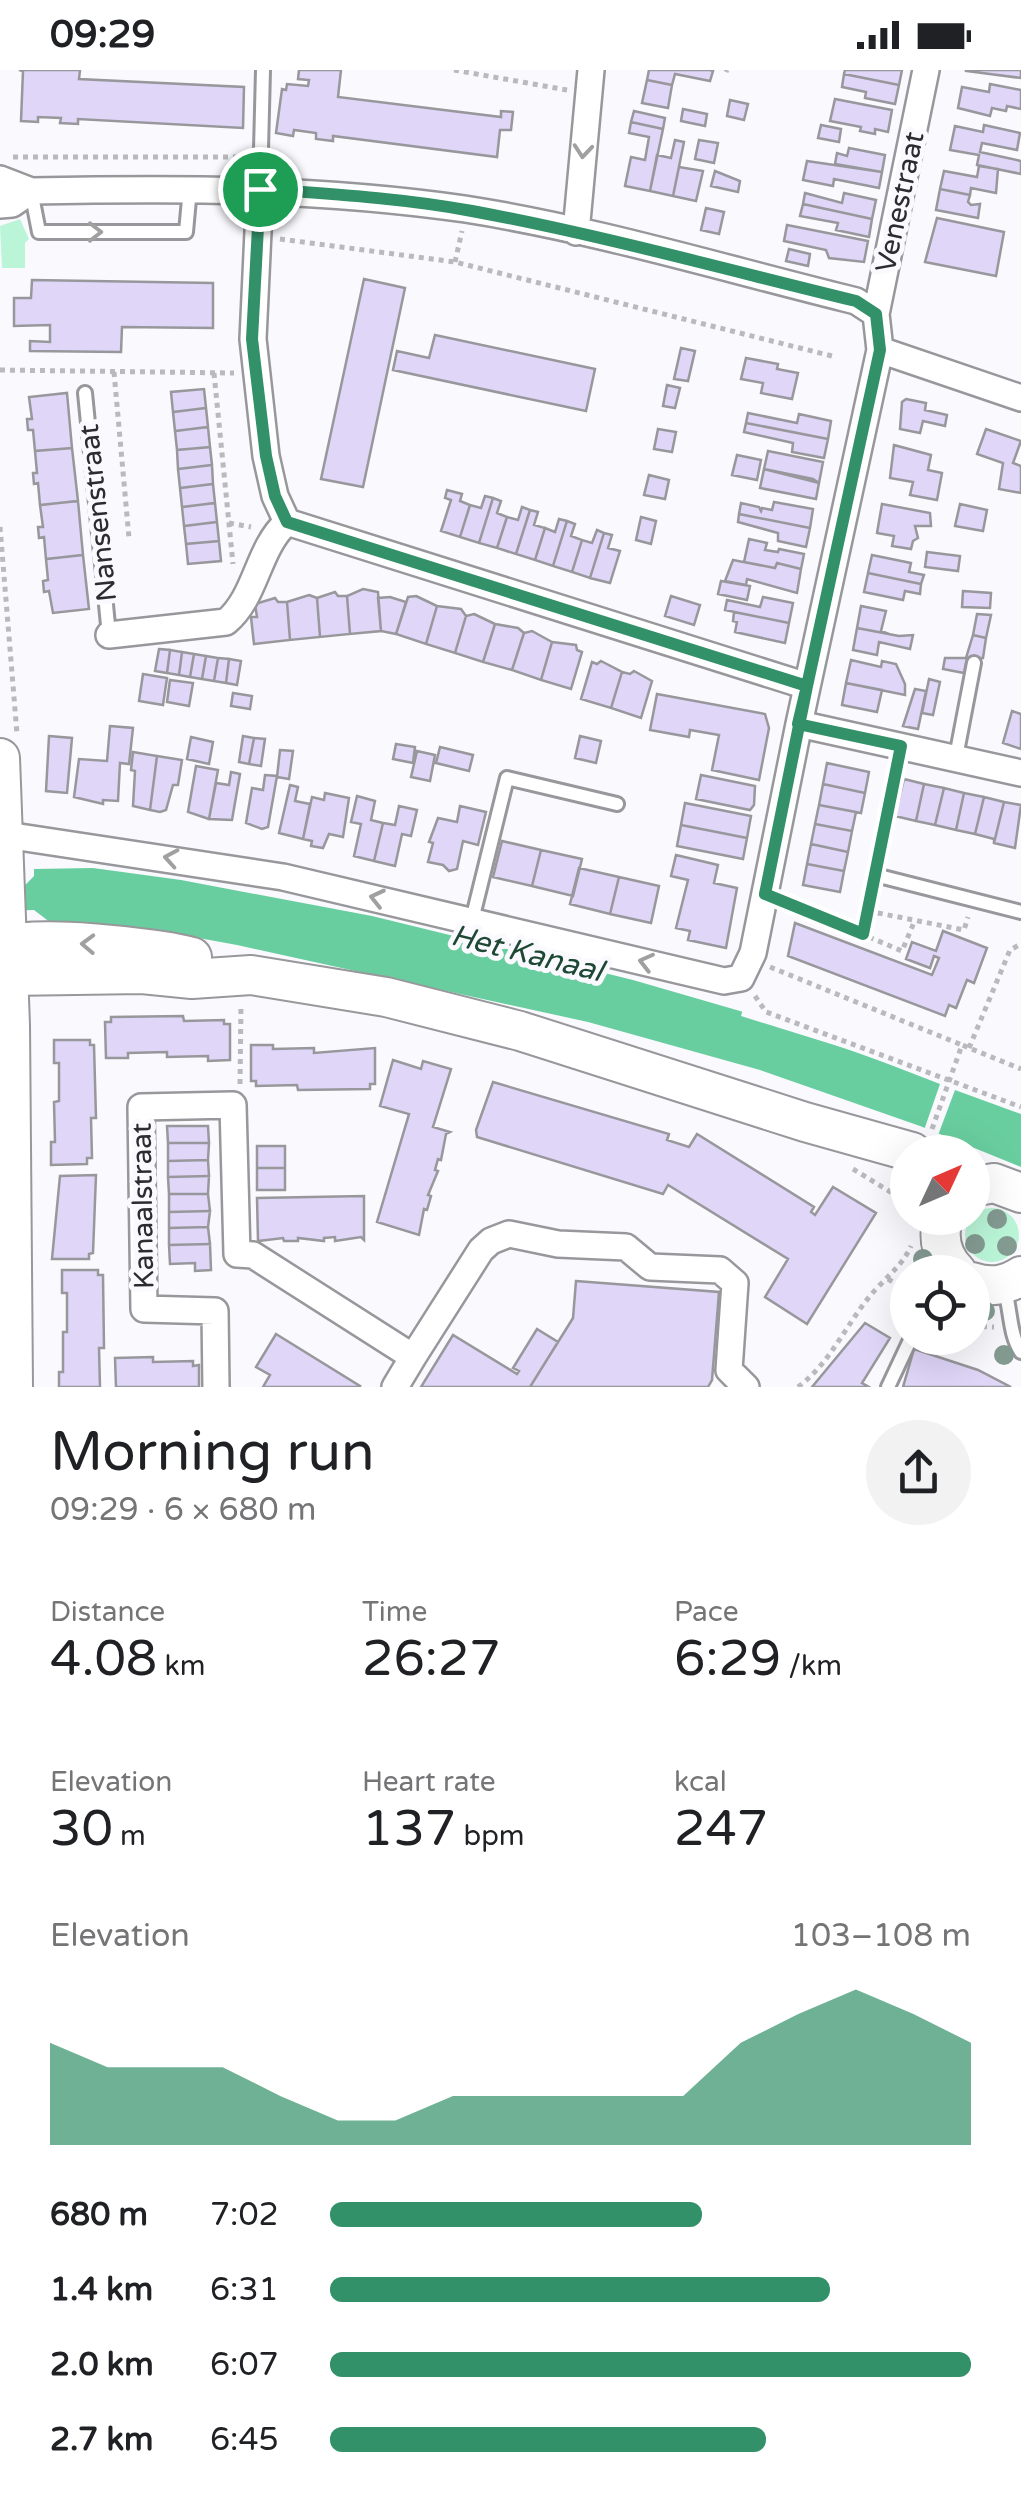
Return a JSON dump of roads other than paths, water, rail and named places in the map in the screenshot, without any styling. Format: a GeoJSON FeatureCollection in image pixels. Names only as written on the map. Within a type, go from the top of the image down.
{"type":"FeatureCollection","features":[{"type":"Feature","properties":{"kind":"main road"},"geometry":{"type":"LineString","coordinates":[[8,752],[2,834],[6,1165],[14,1387]]}},
{"type":"Feature","properties":{"kind":"main road"},"geometry":{"type":"LineString","coordinates":[[4,938],[142,974],[192,979],[244,995],[449,1011],[814,1124],[890,1138]]}},
{"type":"Feature","properties":{"kind":"main road"},"geometry":{"type":"LineString","coordinates":[[814,1124],[890,1177]]}},
{"type":"Feature","properties":{"kind":"main road"},"geometry":{"type":"LineString","coordinates":[[990,1185],[1009,1186],[1021,1193]]}},
{"type":"Feature","properties":{"kind":"street","name":"Venestraat"},"geometry":{"type":"LineString","coordinates":[[472,920],[724,981],[741,978],[753,953],[798,724],[880,350],[876,314],[926,70]]}},
{"type":"Feature","properties":{"kind":"street"},"geometry":{"type":"LineString","coordinates":[[576,232],[590,82]]}},
{"type":"Feature","properties":{"kind":"street"},"geometry":{"type":"LineString","coordinates":[[0,178],[31,191],[260,189],[341,194],[468,210],[576,232],[856,301],[876,314]]}},
{"type":"Feature","properties":{"kind":"street"},"geometry":{"type":"LineString","coordinates":[[260,189],[252,339],[266,456],[275,496],[287,522],[807,686]]}},
{"type":"Feature","properties":{"kind":"street"},"geometry":{"type":"LineString","coordinates":[[0,205],[12,204],[31,191]]}},
{"type":"Feature","properties":{"kind":"street"},"geometry":{"type":"LineString","coordinates":[[880,350],[1021,398]]}},
{"type":"Feature","properties":{"kind":"street","name":"Nansenstraat"},"geometry":{"type":"LineString","coordinates":[[109,635],[226,622],[241,610],[276,532],[287,522]]}},
{"type":"Feature","properties":{"kind":"street"},"geometry":{"type":"LineString","coordinates":[[798,724],[1021,773]]}},
{"type":"Feature","properties":{"kind":"street"},"geometry":{"type":"LineString","coordinates":[[2,834],[282,877],[472,920]]}},
{"type":"Feature","properties":{"kind":"street","name":"Kanaalstraat"},"geometry":{"type":"LineString","coordinates":[[216,1387],[215,1311],[144,1309],[141,1107],[234,1105],[237,1254],[253,1255],[414,1357]]}},
{"type":"Feature","properties":{"kind":"street"},"geometry":{"type":"LineString","coordinates":[[395,1387],[481,1250],[510,1234],[558,1244],[626,1247],[650,1268],[720,1270],[735,1283],[729,1370],[746,1387]]}},
{"type":"Feature","properties":{"kind":"lane"},"geometry":{"type":"LineString","coordinates":[[260,189],[263,70]]}},
{"type":"Feature","properties":{"kind":"lane"},"geometry":{"type":"LineString","coordinates":[[31,191],[39,232],[186,232],[190,188]]}},
{"type":"Feature","properties":{"kind":"lane","name":"Nansenstraat"},"geometry":{"type":"LineString","coordinates":[[85,393],[109,635]]}},
{"type":"Feature","properties":{"kind":"lane"},"geometry":{"type":"LineString","coordinates":[[956,757],[974,663]]}},
{"type":"Feature","properties":{"kind":"lane"},"geometry":{"type":"LineString","coordinates":[[472,920],[507,778],[617,804]]}},
{"type":"Feature","properties":{"kind":"lane"},"geometry":{"type":"LineString","coordinates":[[875,875],[1021,912]]}},
{"type":"Feature","properties":{"kind":"lane"},"geometry":{"type":"LineString","coordinates":[[990,1290],[1018,1326],[1012,1338],[1021,1352]]}},
{"type":"Feature","properties":{"kind":"lane"},"geometry":{"type":"LineString","coordinates":[[888,1387],[903,1355]]}},
{"type":"Feature","properties":{"kind":"water label","name":"Het Kanaal"},"geometry":{"type":"Point","coordinates":[527,953]}}]}
